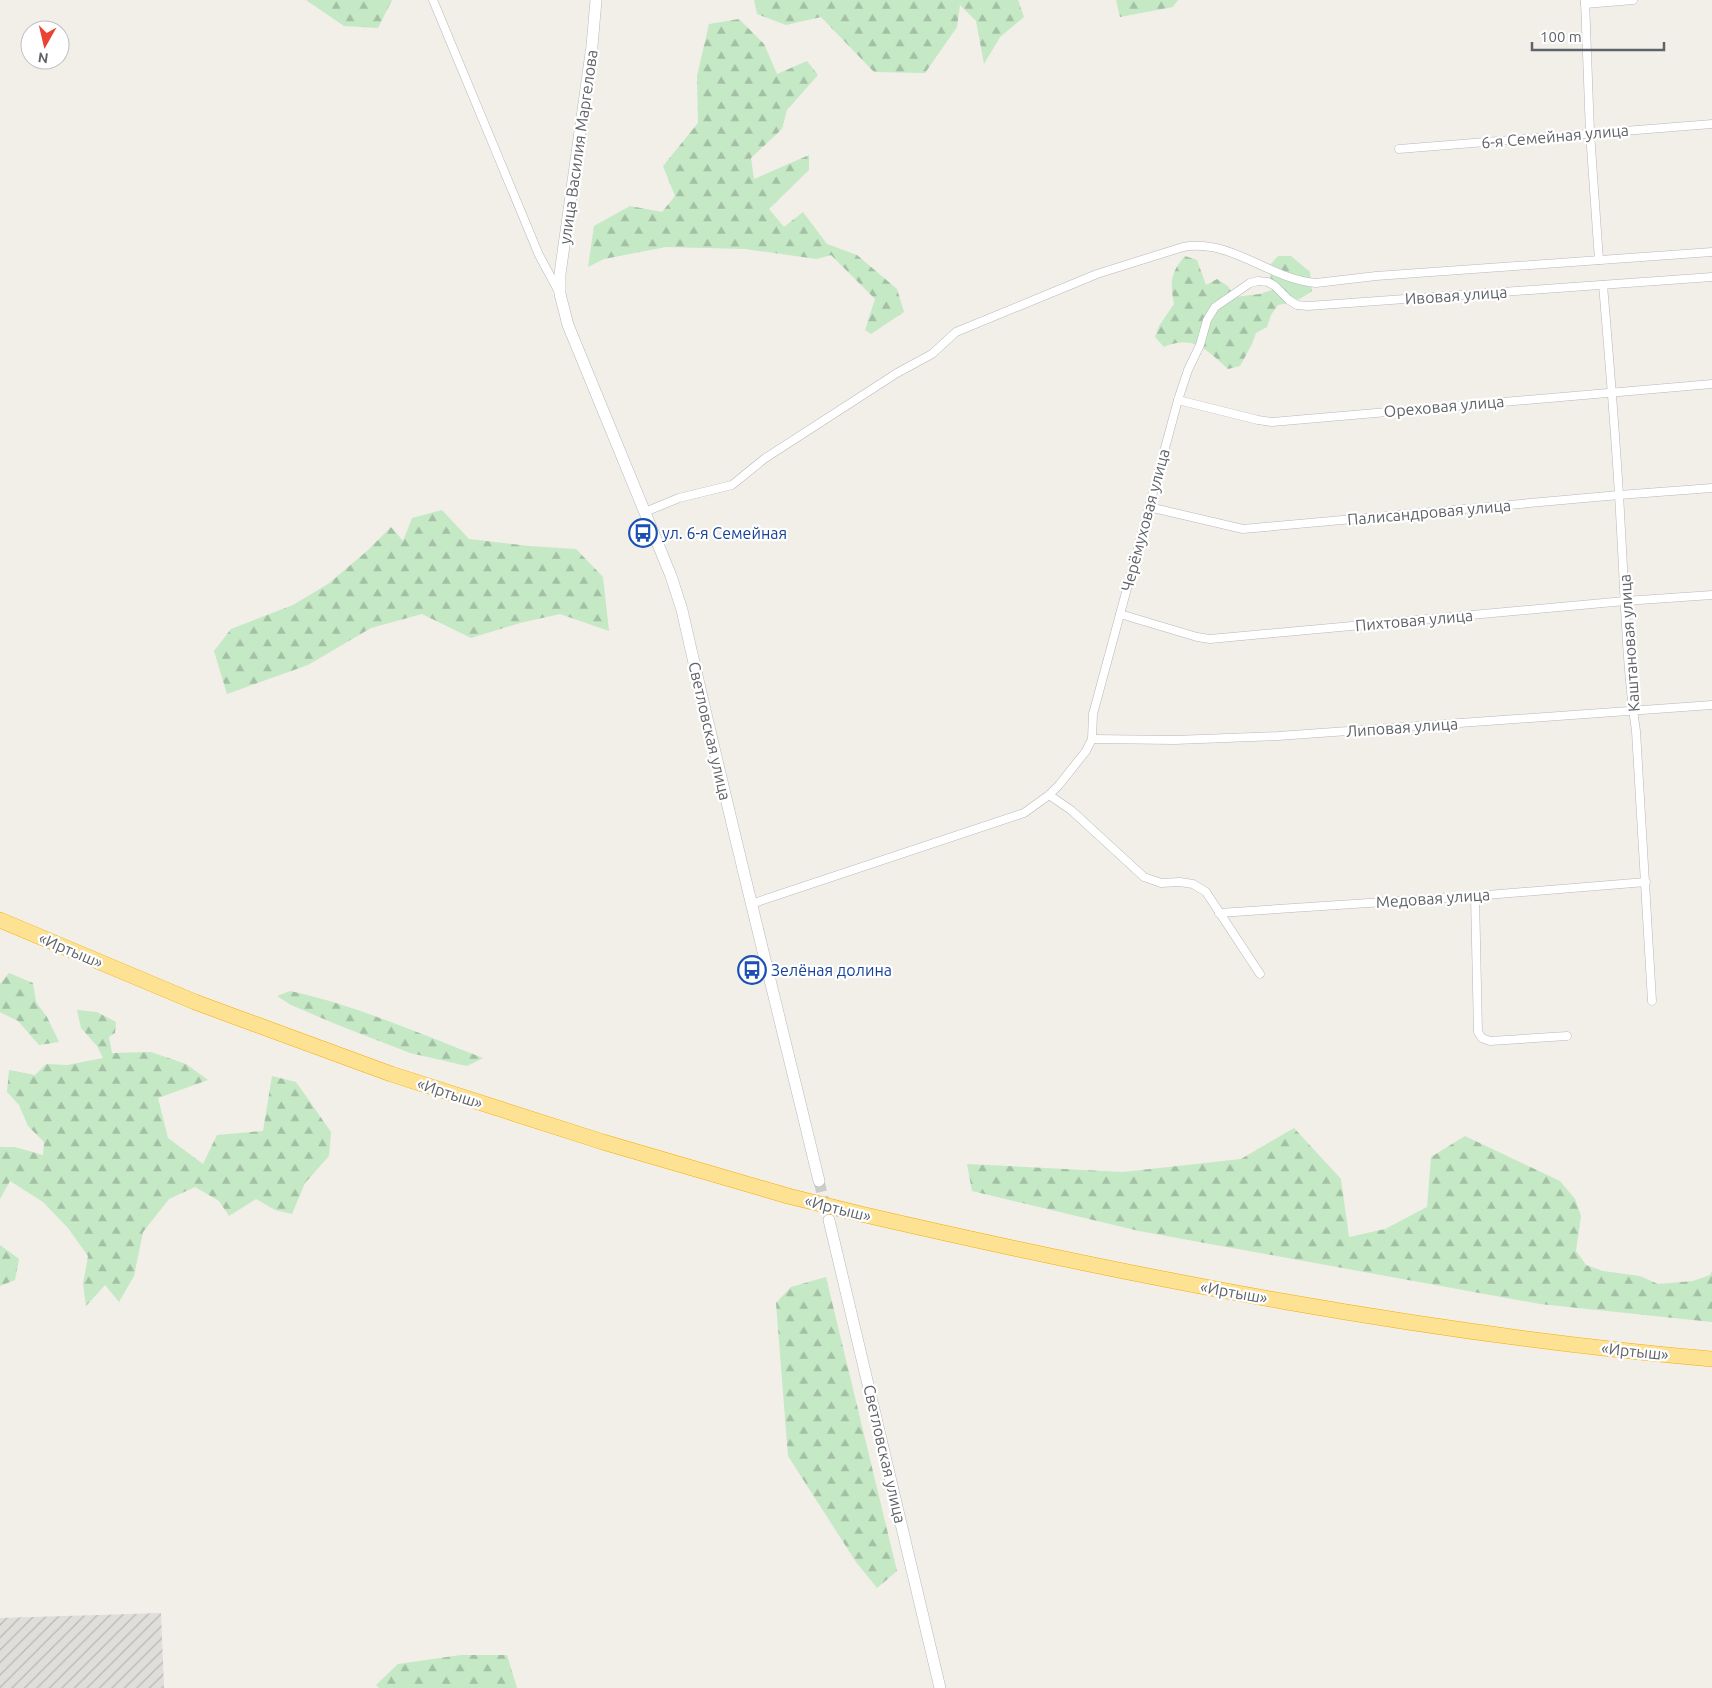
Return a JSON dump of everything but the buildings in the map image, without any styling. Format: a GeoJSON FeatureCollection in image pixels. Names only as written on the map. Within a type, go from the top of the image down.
{"type":"FeatureCollection","features":[{"type":"Feature","properties":{"kind":"highway","name":"«Иртыш»"},"geometry":{"type":"LineString","coordinates":[[0,920],[195,1002],[391,1074],[603,1142],[788,1196],[1002,1246],[1177,1282],[1350,1313],[1526,1338],[1712,1359]]}},
{"type":"Feature","properties":{"kind":"street"},"geometry":{"type":"LineString","coordinates":[[433,0],[539,255],[560,294]]}},
{"type":"Feature","properties":{"kind":"street","name":"улица Василия Маргелова"},"geometry":{"type":"LineString","coordinates":[[560,294],[562,265],[592,46],[596,0]]}},
{"type":"Feature","properties":{"kind":"street"},"geometry":{"type":"LineString","coordinates":[[1599,260],[1590,133],[1585,2],[1633,0]]}},
{"type":"Feature","properties":{"kind":"street","name":"6-я Семейная улица"},"geometry":{"type":"LineString","coordinates":[[1399,149],[1712,124]]}},
{"type":"Feature","properties":{"kind":"street","name":"Ивовая улица"},"geometry":{"type":"LineString","coordinates":[[645,512],[679,498],[732,485],[764,459],[897,374],[932,354],[956,332],[1097,274],[1184,247],[1197,244],[1232,253],[1292,278],[1316,283],[1376,276],[1712,252]]}},
{"type":"Feature","properties":{"kind":"street","name":"Ивовая улица"},"geometry":{"type":"LineString","coordinates":[[1215,307],[1250,283],[1258,281],[1268,282],[1276,286],[1289,300],[1297,305],[1308,306],[1712,278]]}},
{"type":"Feature","properties":{"kind":"street","name":"Каштановая улица"},"geometry":{"type":"LineString","coordinates":[[1603,285],[1613,391],[1625,601],[1646,882],[1652,1001]]}},
{"type":"Feature","properties":{"kind":"street","name":"Светловская улица"},"geometry":{"type":"LineString","coordinates":[[560,294],[568,325],[671,576],[682,610],[750,904],[759,933],[819,1181]]}},
{"type":"Feature","properties":{"kind":"street","name":"Черёмуховая улица"},"geometry":{"type":"LineString","coordinates":[[1092,739],[1093,714],[1178,400],[1188,370],[1200,345],[1207,320],[1215,307]]}},
{"type":"Feature","properties":{"kind":"street","name":"Ореховая улица"},"geometry":{"type":"LineString","coordinates":[[1178,400],[1272,422],[1613,391],[1712,384]]}},
{"type":"Feature","properties":{"kind":"street","name":"Палисандровая улица"},"geometry":{"type":"LineString","coordinates":[[1149,507],[1243,529],[1712,488]]}},
{"type":"Feature","properties":{"kind":"street","name":"Пихтовая улица"},"geometry":{"type":"LineString","coordinates":[[1120,614],[1210,639],[1625,601],[1712,595]]}},
{"type":"Feature","properties":{"kind":"street","name":"Липовая улица"},"geometry":{"type":"LineString","coordinates":[[1092,739],[1175,740],[1278,736],[1712,705]]}},
{"type":"Feature","properties":{"kind":"street"},"geometry":{"type":"LineString","coordinates":[[750,904],[1024,813],[1049,795],[1072,770],[1092,739]]}},
{"type":"Feature","properties":{"kind":"street"},"geometry":{"type":"LineString","coordinates":[[1049,795],[1070,810],[1144,876],[1161,883],[1180,882],[1193,884],[1206,892],[1260,974]]}},
{"type":"Feature","properties":{"kind":"street","name":"Медовая улица"},"geometry":{"type":"LineString","coordinates":[[1220,912],[1475,896],[1646,882]]}},
{"type":"Feature","properties":{"kind":"street"},"geometry":{"type":"LineString","coordinates":[[1475,896],[1478,1032],[1482,1038],[1490,1042],[1567,1036]]}},
{"type":"Feature","properties":{"kind":"street","name":"Светловская улица"},"geometry":{"type":"LineString","coordinates":[[829,1220],[940,1688]]}},
{"type":"Feature","properties":{"kind":"shaded area"},"geometry":{"type":"Polygon","coordinates":[[[161,1613],[164,1688],[0,1688],[0,1618],[161,1613]]]}},
{"type":"Feature","properties":{"kind":"green space"},"geometry":{"type":"Polygon","coordinates":[[[306,0],[392,0],[378,28],[344,26],[306,0]]]}},
{"type":"Feature","properties":{"kind":"green space"},"geometry":{"type":"Polygon","coordinates":[[[754,0],[1018,0],[1024,17],[1000,37],[984,64],[976,21],[960,5],[957,27],[925,73],[874,72],[821,17],[786,25],[757,14],[754,0]]]}},
{"type":"Feature","properties":{"kind":"green space"},"geometry":{"type":"Polygon","coordinates":[[[1116,0],[1178,0],[1173,7],[1120,17],[1116,0]]]}},
{"type":"Feature","properties":{"kind":"green space"},"geometry":{"type":"Polygon","coordinates":[[[739,19],[764,44],[777,74],[807,61],[818,75],[787,110],[782,129],[751,158],[754,179],[809,155],[809,170],[769,209],[784,227],[803,212],[827,244],[857,255],[897,289],[904,312],[871,334],[865,330],[875,299],[831,255],[817,259],[745,249],[666,247],[604,259],[588,267],[594,226],[630,206],[662,212],[675,196],[663,166],[698,123],[697,76],[709,24],[739,19]]]}},
{"type":"Feature","properties":{"kind":"green space"},"geometry":{"type":"Polygon","coordinates":[[[1185,256],[1197,260],[1206,285],[1217,279],[1228,286],[1234,297],[1260,294],[1272,290],[1269,266],[1278,256],[1291,256],[1310,272],[1312,291],[1296,300],[1278,305],[1271,315],[1267,327],[1256,333],[1240,366],[1228,369],[1199,346],[1183,342],[1164,347],[1155,337],[1159,326],[1174,304],[1172,278],[1176,268],[1185,256]]]}},
{"type":"Feature","properties":{"kind":"green space"},"geometry":{"type":"Polygon","coordinates":[[[442,510],[469,539],[576,549],[603,577],[609,631],[560,614],[520,623],[471,638],[422,614],[371,628],[308,665],[227,694],[214,651],[231,629],[293,605],[328,584],[367,551],[391,527],[403,541],[412,518],[442,510]]]}},
{"type":"Feature","properties":{"kind":"green space"},"geometry":{"type":"Polygon","coordinates":[[[9,973],[33,983],[36,1002],[47,1017],[59,1042],[39,1045],[18,1021],[0,1012],[0,984],[9,973]]]}},
{"type":"Feature","properties":{"kind":"green space"},"geometry":{"type":"Polygon","coordinates":[[[290,991],[363,1012],[483,1058],[467,1066],[410,1053],[291,1005],[277,996],[290,991]]]}},
{"type":"Feature","properties":{"kind":"green space"},"geometry":{"type":"Polygon","coordinates":[[[77,1010],[97,1012],[116,1022],[115,1033],[109,1037],[112,1053],[151,1052],[186,1064],[208,1080],[158,1098],[168,1138],[203,1164],[217,1135],[263,1131],[272,1076],[296,1082],[331,1132],[329,1156],[305,1183],[292,1214],[275,1210],[256,1199],[229,1216],[219,1201],[195,1187],[169,1199],[143,1232],[134,1276],[119,1302],[105,1285],[86,1306],[83,1284],[88,1256],[68,1228],[43,1202],[10,1181],[0,1199],[0,1147],[15,1147],[43,1155],[44,1142],[28,1126],[19,1105],[7,1092],[9,1070],[35,1075],[46,1064],[67,1065],[103,1058],[97,1046],[81,1028],[77,1010]]]}},
{"type":"Feature","properties":{"kind":"green space"},"geometry":{"type":"Polygon","coordinates":[[[1294,1128],[1341,1179],[1349,1237],[1385,1229],[1427,1207],[1431,1157],[1465,1136],[1560,1181],[1575,1199],[1581,1216],[1576,1251],[1586,1265],[1603,1271],[1640,1276],[1658,1284],[1693,1281],[1710,1275],[1712,1271],[1712,1322],[1540,1304],[1139,1231],[972,1191],[967,1164],[1123,1172],[1241,1159],[1294,1128]]]}},
{"type":"Feature","properties":{"kind":"green space"},"geometry":{"type":"Polygon","coordinates":[[[0,1245],[19,1259],[15,1280],[0,1286],[0,1245]]]}},
{"type":"Feature","properties":{"kind":"green space"},"geometry":{"type":"Polygon","coordinates":[[[826,1277],[897,1571],[877,1588],[856,1562],[788,1456],[776,1303],[791,1287],[826,1277]]]}},
{"type":"Feature","properties":{"kind":"green space"},"geometry":{"type":"Polygon","coordinates":[[[461,1655],[507,1655],[517,1688],[379,1688],[376,1685],[398,1664],[461,1655]]]}},
{"type":"Feature","properties":{"kind":"tunnel"},"geometry":{"type":"LineString","coordinates":[[819,1181],[826,1211]]}},
{"type":"Feature","properties":{"kind":"place","name":"ул. 6-я Семейная"},"geometry":{"type":"Point","coordinates":[643,533]}},
{"type":"Feature","properties":{"kind":"place","name":"Зелёная долина"},"geometry":{"type":"Point","coordinates":[752,970]}}]}
